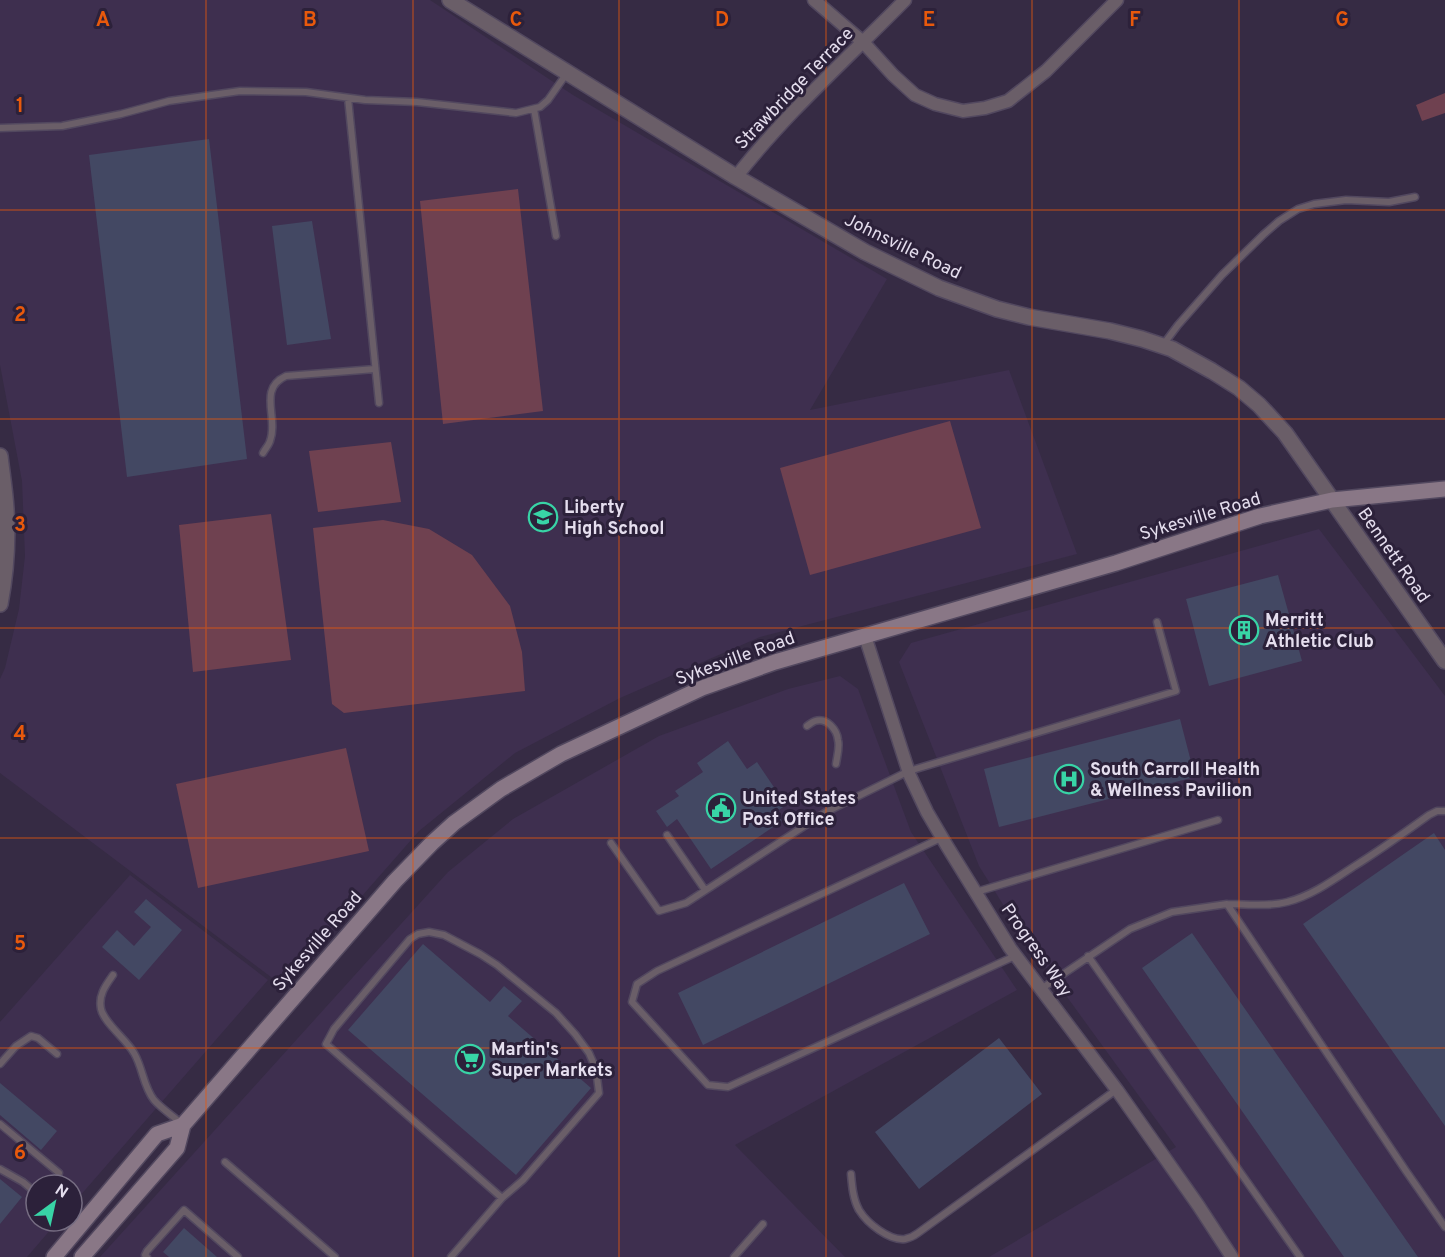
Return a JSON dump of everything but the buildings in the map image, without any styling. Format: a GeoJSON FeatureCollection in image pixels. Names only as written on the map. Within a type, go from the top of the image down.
{"type":"FeatureCollection","features":[{"type":"Feature","properties":{"kind":"main road","name":"Sykesville Road"},"geometry":{"type":"LineString","coordinates":[[82,1257],[177,1148],[183,1125],[396,881],[432,843],[479,804],[561,754],[702,688],[775,662],[1116,563],[1260,516],[1332,500],[1445,489]]}},
{"type":"Feature","properties":{"kind":"main road","name":"Sykesville Road"},"geometry":{"type":"LineString","coordinates":[[54,1257],[157,1134],[183,1125]]}},
{"type":"Feature","properties":{"kind":"street","name":"Johnsville Road"},"geometry":{"type":"LineString","coordinates":[[450,0],[736,177],[864,252],[939,288],[997,309],[1142,339],[1172,349],[1212,371],[1239,388],[1259,405],[1285,433],[1332,500]]}},
{"type":"Feature","properties":{"kind":"street"},"geometry":{"type":"LineString","coordinates":[[814,0],[863,42],[915,95],[935,104],[963,111],[985,108],[1008,101],[1046,71],[1117,0]]}},
{"type":"Feature","properties":{"kind":"street","name":"Strawbridge Terrace"},"geometry":{"type":"LineString","coordinates":[[736,177],[781,124],[905,0]]}},
{"type":"Feature","properties":{"kind":"street"},"geometry":{"type":"LineString","coordinates":[[0,456],[7,531],[0,604]]}},
{"type":"Feature","properties":{"kind":"street","name":"Bennett Road"},"geometry":{"type":"LineString","coordinates":[[1332,500],[1445,661]]}},
{"type":"Feature","properties":{"kind":"street","name":"Progress Way"},"geometry":{"type":"LineString","coordinates":[[865,636],[909,771],[927,812],[1016,955],[1117,1090],[1198,1204],[1232,1257]]}},
{"type":"Feature","properties":{"kind":"lane"},"geometry":{"type":"LineString","coordinates":[[0,129],[62,126],[169,101],[240,91],[306,92],[365,100],[417,102],[516,112],[540,107],[567,73]]}},
{"type":"Feature","properties":{"kind":"lane"},"geometry":{"type":"LineString","coordinates":[[348,98],[379,403]]}},
{"type":"Feature","properties":{"kind":"lane"},"geometry":{"type":"LineString","coordinates":[[534,110],[556,236]]}},
{"type":"Feature","properties":{"kind":"lane"},"geometry":{"type":"LineString","coordinates":[[1163,346],[1178,325],[1222,275],[1279,221],[1298,209],[1314,204],[1346,200],[1389,202],[1415,197]]}},
{"type":"Feature","properties":{"kind":"lane"},"geometry":{"type":"LineString","coordinates":[[262,453],[271,440],[270,401],[273,386],[279,380],[286,376],[375,369]]}},
{"type":"Feature","properties":{"kind":"lane"},"geometry":{"type":"LineString","coordinates":[[611,843],[659,911],[686,903],[826,812],[909,771],[1176,691],[1157,622]]}},
{"type":"Feature","properties":{"kind":"lane"},"geometry":{"type":"LineString","coordinates":[[807,726],[816,720],[822,720],[834,729],[839,742],[836,764]]}},
{"type":"Feature","properties":{"kind":"lane"},"geometry":{"type":"LineString","coordinates":[[1041,989],[1130,928],[1151,919],[1172,912],[1227,904],[1286,903],[1298,898],[1325,886],[1429,815],[1445,811]]}},
{"type":"Feature","properties":{"kind":"lane"},"geometry":{"type":"LineString","coordinates":[[975,892],[1218,820]]}},
{"type":"Feature","properties":{"kind":"lane"},"geometry":{"type":"LineString","coordinates":[[667,835],[705,890]]}},
{"type":"Feature","properties":{"kind":"lane"},"geometry":{"type":"LineString","coordinates":[[942,837],[657,971],[637,984],[632,1002],[708,1086],[728,1087],[1016,955]]}},
{"type":"Feature","properties":{"kind":"lane"},"geometry":{"type":"LineString","coordinates":[[1227,904],[1445,1227]]}},
{"type":"Feature","properties":{"kind":"lane"},"geometry":{"type":"LineString","coordinates":[[451,1257],[502,1198],[523,1180],[598,1093],[596,1069],[589,1053],[562,1020],[497,965],[444,935],[429,932],[418,934],[410,939],[334,1029],[326,1044],[502,1198]]}},
{"type":"Feature","properties":{"kind":"lane"},"geometry":{"type":"LineString","coordinates":[[1088,956],[1300,1257]]}},
{"type":"Feature","properties":{"kind":"lane"},"geometry":{"type":"LineString","coordinates":[[113,975],[101,995],[101,1010],[133,1051],[146,1086],[155,1100],[183,1125]]}},
{"type":"Feature","properties":{"kind":"lane"},"geometry":{"type":"LineString","coordinates":[[0,1064],[16,1046],[32,1035],[57,1054]]}},
{"type":"Feature","properties":{"kind":"lane"},"geometry":{"type":"LineString","coordinates":[[851,1174],[853,1192],[860,1212],[890,1237],[908,1239],[1117,1090]]}},
{"type":"Feature","properties":{"kind":"lane"},"geometry":{"type":"LineString","coordinates":[[0,1124],[59,1173]]}},
{"type":"Feature","properties":{"kind":"lane"},"geometry":{"type":"LineString","coordinates":[[225,1162],[335,1257]]}},
{"type":"Feature","properties":{"kind":"lane"},"geometry":{"type":"LineString","coordinates":[[0,1170],[24,1183]]}},
{"type":"Feature","properties":{"kind":"lane"},"geometry":{"type":"LineString","coordinates":[[147,1257],[145,1255],[147,1251],[184,1210],[238,1257]]}},
{"type":"Feature","properties":{"kind":"lane"},"geometry":{"type":"LineString","coordinates":[[738,1256],[763,1224]]}},
{"type":"Feature","properties":{"kind":"shaded area","name":"Liberty High School"},"geometry":{"type":"Polygon","coordinates":[[[0,0],[430,0],[573,95],[887,279],[810,410],[1009,370],[1077,554],[760,637],[620,698],[515,753],[419,831],[283,986],[0,773],[0,679],[5,668],[19,609],[25,556],[22,481],[0,365],[0,0]]]}},
{"type":"Feature","properties":{"kind":"shaded area"},"geometry":{"type":"Polygon","coordinates":[[[1445,93],[1445,113],[1422,121],[1416,105],[1445,93]]]}},
{"type":"Feature","properties":{"kind":"shaded area"},"geometry":{"type":"Polygon","coordinates":[[[518,189],[543,411],[443,424],[420,201],[518,189]]]}},
{"type":"Feature","properties":{"kind":"shaded area"},"geometry":{"type":"Polygon","coordinates":[[[950,421],[981,528],[810,575],[780,468],[950,421]]]}},
{"type":"Feature","properties":{"kind":"shaded area"},"geometry":{"type":"Polygon","coordinates":[[[391,442],[401,502],[318,512],[309,451],[391,442]]]}},
{"type":"Feature","properties":{"kind":"shaded area"},"geometry":{"type":"Polygon","coordinates":[[[271,514],[291,660],[193,672],[179,525],[271,514]]]}},
{"type":"Feature","properties":{"kind":"shaded area"},"geometry":{"type":"Polygon","coordinates":[[[383,520],[429,529],[472,555],[510,606],[522,652],[525,691],[344,713],[332,704],[313,528],[383,520]]]}},
{"type":"Feature","properties":{"kind":"shaded area"},"geometry":{"type":"Polygon","coordinates":[[[1319,529],[1445,696],[1445,1257],[989,1257],[1176,1147],[1022,935],[979,866],[899,662],[911,643],[1319,529]]]}},
{"type":"Feature","properties":{"kind":"shaded area"},"geometry":{"type":"Polygon","coordinates":[[[840,676],[858,689],[911,832],[1017,990],[735,1145],[845,1257],[100,1257],[448,872],[513,819],[659,736],[788,689],[840,676]]]}},
{"type":"Feature","properties":{"kind":"shaded area"},"geometry":{"type":"Polygon","coordinates":[[[346,748],[369,851],[198,888],[176,784],[346,748]]]}},
{"type":"Feature","properties":{"kind":"shaded area"},"geometry":{"type":"Polygon","coordinates":[[[130,875],[268,980],[84,1191],[84,1173],[24,1173],[24,1233],[48,1233],[27,1257],[0,1257],[0,1022],[130,875]]]}},
{"type":"Feature","properties":{"kind":"place","name":"Liberty High School"},"geometry":{"type":"Point","coordinates":[543,517]}},
{"type":"Feature","properties":{"kind":"place","name":"Merritt Athletic Club"},"geometry":{"type":"Point","coordinates":[1244,630]}},
{"type":"Feature","properties":{"kind":"place","name":"South Carroll Health & Wellness Pavilion"},"geometry":{"type":"Point","coordinates":[1069,779]}},
{"type":"Feature","properties":{"kind":"place","name":"United States Post Office"},"geometry":{"type":"Point","coordinates":[721,808]}},
{"type":"Feature","properties":{"kind":"place","name":"Martin's Super Markets"},"geometry":{"type":"Point","coordinates":[470,1059]}}]}
